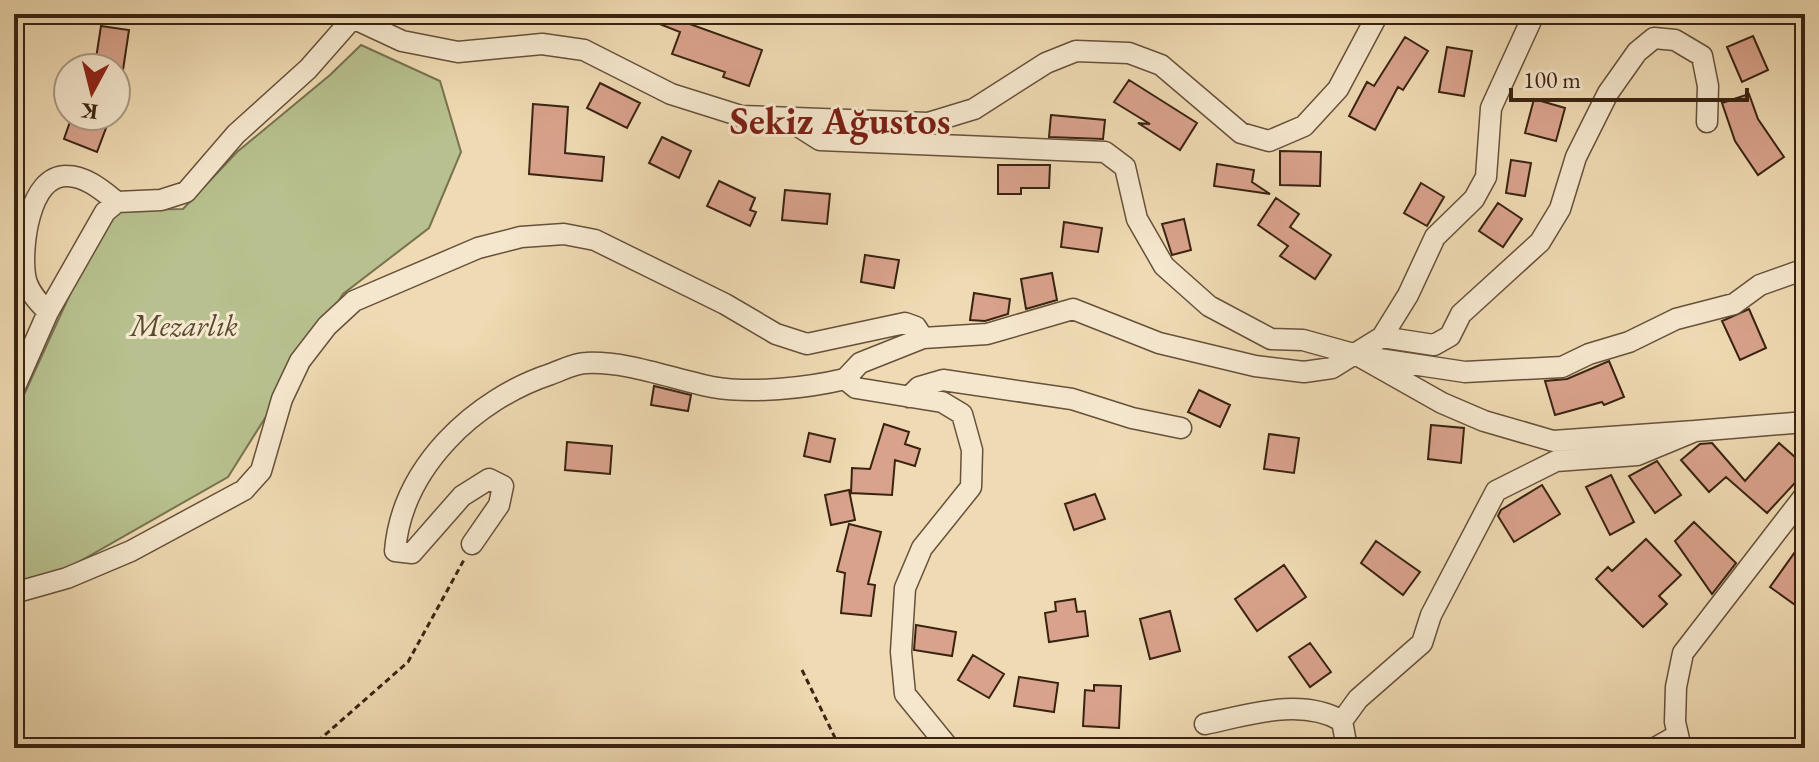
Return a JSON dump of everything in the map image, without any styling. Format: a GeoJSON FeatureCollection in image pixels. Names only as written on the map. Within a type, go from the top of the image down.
{"type":"FeatureCollection","features":[{"type":"Feature","properties":{"kind":"street"},"geometry":{"type":"LineString","coordinates":[[48,312],[38,302],[25,274],[31,206],[39,191],[53,179],[66,175],[99,188],[117,202],[161,200],[186,192],[236,134],[308,69],[348,16],[402,41],[458,52],[542,44],[584,50],[671,94],[741,116],[928,123],[974,109],[1046,63],[1076,51],[1129,53],[1161,65],[1241,133],[1269,141],[1304,126],[1338,89],[1378,14]]}},
{"type":"Feature","properties":{"kind":"street"},"geometry":{"type":"LineString","coordinates":[[472,544],[499,505],[503,486],[489,479],[462,496],[412,553],[395,551],[397,528],[426,467],[459,426],[516,386],[585,362],[628,368],[716,388],[808,387],[845,379],[860,363],[923,338],[987,334],[1073,309],[1159,343],[1255,366],[1304,372],[1332,368],[1382,337],[1408,295],[1435,237],[1474,199],[1486,177],[1491,108],[1534,14]]}},
{"type":"Feature","properties":{"kind":"street"},"geometry":{"type":"LineString","coordinates":[[1382,337],[1434,345],[1450,336],[1461,314],[1540,242],[1560,209],[1576,157],[1608,93],[1637,52],[1654,38],[1675,40],[1702,56],[1708,86],[1707,122]]}},
{"type":"Feature","properties":{"kind":"street"},"geometry":{"type":"LineString","coordinates":[[784,117],[820,140],[1105,152],[1125,167],[1137,219],[1164,266],[1209,306],[1271,339],[1303,340],[1357,355],[1465,372],[1562,367],[1589,354],[1629,342],[1676,319],[1734,304],[1760,285],[1805,269]]}},
{"type":"Feature","properties":{"kind":"street"},"geometry":{"type":"LineString","coordinates":[[14,389],[48,312],[90,234],[117,202]]}},
{"type":"Feature","properties":{"kind":"street"},"geometry":{"type":"LineString","coordinates":[[14,593],[67,578],[131,551],[244,490],[261,471],[290,380],[327,326],[354,301],[478,248],[534,234],[580,236],[595,240],[725,304],[776,334],[807,344],[905,323],[916,327],[923,338]]}},
{"type":"Feature","properties":{"kind":"street"},"geometry":{"type":"LineString","coordinates":[[1357,355],[1442,403],[1484,421],[1553,441],[1805,422]]}},
{"type":"Feature","properties":{"kind":"street"},"geometry":{"type":"LineString","coordinates":[[845,379],[856,388],[942,402],[962,414],[972,450],[971,487],[922,548],[905,588],[901,652],[905,694],[949,748]]}},
{"type":"Feature","properties":{"kind":"street"},"geometry":{"type":"LineString","coordinates":[[909,397],[919,387],[943,380],[1072,399],[1132,418],[1181,428]]}},
{"type":"Feature","properties":{"kind":"street"},"geometry":{"type":"LineString","coordinates":[[1347,748],[1342,721],[1358,699],[1422,643],[1431,615],[1496,491],[1556,461],[1637,455],[1695,431]]}},
{"type":"Feature","properties":{"kind":"street"},"geometry":{"type":"LineString","coordinates":[[1655,748],[1680,742],[1676,687],[1683,653],[1805,495]]}},
{"type":"Feature","properties":{"kind":"street"},"geometry":{"type":"LineString","coordinates":[[1205,724],[1261,712],[1304,709],[1329,714],[1342,721]]}},
{"type":"Feature","properties":{"kind":"path"},"geometry":{"type":"LineString","coordinates":[[310,748],[408,662],[472,544]]}},
{"type":"Feature","properties":{"kind":"path"},"geometry":{"type":"LineString","coordinates":[[802,670],[840,748]]}},
{"type":"Feature","properties":{"kind":"green space","name":"Mezarlık"},"geometry":{"type":"Polygon","coordinates":[[[361,45],[440,81],[461,152],[429,228],[343,294],[228,477],[47,580],[14,584],[14,425],[22,399],[99,231],[117,210],[183,209],[237,152],[330,75],[361,45]]]}},
{"type":"Feature","properties":{"kind":"building"},"geometry":{"type":"Polygon","coordinates":[[[662,14],[762,50],[749,86],[723,77],[725,72],[672,54],[680,32],[657,23],[662,14]]]}},
{"type":"Feature","properties":{"kind":"building"},"geometry":{"type":"Polygon","coordinates":[[[101,26],[129,30],[126,52],[97,52],[101,26]]]}},
{"type":"Feature","properties":{"kind":"building"},"geometry":{"type":"Polygon","coordinates":[[[1753,36],[1768,70],[1742,82],[1727,47],[1753,36]]]}},
{"type":"Feature","properties":{"kind":"building"},"geometry":{"type":"Polygon","coordinates":[[[1405,37],[1428,51],[1403,90],[1398,87],[1375,130],[1349,116],[1367,82],[1374,86],[1405,37]]]}},
{"type":"Feature","properties":{"kind":"building"},"geometry":{"type":"Polygon","coordinates":[[[1447,47],[1472,51],[1464,96],[1439,92],[1447,47]]]}},
{"type":"Feature","properties":{"kind":"building"},"geometry":{"type":"Polygon","coordinates":[[[1129,80],[1197,123],[1180,150],[1138,123],[1150,124],[1114,102],[1129,80]]]}},
{"type":"Feature","properties":{"kind":"building"},"geometry":{"type":"Polygon","coordinates":[[[600,83],[640,103],[627,128],[587,108],[600,83]]]}},
{"type":"Feature","properties":{"kind":"building"},"geometry":{"type":"Polygon","coordinates":[[[1749,94],[1758,119],[1784,157],[1758,175],[1735,141],[1722,103],[1749,94]]]}},
{"type":"Feature","properties":{"kind":"building"},"geometry":{"type":"Polygon","coordinates":[[[1534,99],[1565,108],[1556,141],[1525,133],[1534,99]]]}},
{"type":"Feature","properties":{"kind":"building"},"geometry":{"type":"Polygon","coordinates":[[[533,104],[568,107],[565,153],[604,157],[602,181],[529,174],[533,104]]]}},
{"type":"Feature","properties":{"kind":"building"},"geometry":{"type":"Polygon","coordinates":[[[1051,115],[1105,120],[1103,139],[1049,137],[1051,115]]]}},
{"type":"Feature","properties":{"kind":"building"},"geometry":{"type":"Polygon","coordinates":[[[66,132],[104,132],[97,152],[64,139],[66,132]]]}},
{"type":"Feature","properties":{"kind":"building"},"geometry":{"type":"Polygon","coordinates":[[[662,137],[691,151],[679,178],[649,163],[662,137]]]}},
{"type":"Feature","properties":{"kind":"building"},"geometry":{"type":"Polygon","coordinates":[[[1280,151],[1321,152],[1320,186],[1280,185],[1280,151]]]}},
{"type":"Feature","properties":{"kind":"building"},"geometry":{"type":"Polygon","coordinates":[[[1511,160],[1531,163],[1525,196],[1506,193],[1511,160]]]}},
{"type":"Feature","properties":{"kind":"building"},"geometry":{"type":"Polygon","coordinates":[[[1217,164],[1254,170],[1252,182],[1270,194],[1214,186],[1217,164]]]}},
{"type":"Feature","properties":{"kind":"building"},"geometry":{"type":"Polygon","coordinates":[[[998,165],[1050,165],[1049,188],[1021,188],[1021,194],[998,194],[998,165]]]}},
{"type":"Feature","properties":{"kind":"building"},"geometry":{"type":"Polygon","coordinates":[[[719,181],[755,198],[750,210],[756,212],[750,226],[707,206],[719,181]]]}},
{"type":"Feature","properties":{"kind":"building"},"geometry":{"type":"Polygon","coordinates":[[[1421,183],[1444,197],[1427,226],[1404,213],[1421,183]]]}},
{"type":"Feature","properties":{"kind":"building"},"geometry":{"type":"Polygon","coordinates":[[[785,190],[830,194],[827,224],[782,220],[785,190]]]}},
{"type":"Feature","properties":{"kind":"building"},"geometry":{"type":"Polygon","coordinates":[[[1276,198],[1299,214],[1290,227],[1331,255],[1315,279],[1280,256],[1288,246],[1258,225],[1276,198]]]}},
{"type":"Feature","properties":{"kind":"building"},"geometry":{"type":"Polygon","coordinates":[[[1498,203],[1522,219],[1503,247],[1479,231],[1498,203]]]}},
{"type":"Feature","properties":{"kind":"building"},"geometry":{"type":"Polygon","coordinates":[[[1184,219],[1191,250],[1172,255],[1162,224],[1184,219]]]}},
{"type":"Feature","properties":{"kind":"building"},"geometry":{"type":"Polygon","coordinates":[[[1064,222],[1102,228],[1098,252],[1061,247],[1064,222]]]}},
{"type":"Feature","properties":{"kind":"building"},"geometry":{"type":"Polygon","coordinates":[[[865,255],[899,260],[894,288],[861,282],[865,255]]]}},
{"type":"Feature","properties":{"kind":"building"},"geometry":{"type":"Polygon","coordinates":[[[1052,273],[1057,300],[1026,309],[1021,279],[1052,273]]]}},
{"type":"Feature","properties":{"kind":"building"},"geometry":{"type":"Polygon","coordinates":[[[974,293],[1010,299],[1008,314],[985,321],[970,320],[974,293]]]}},
{"type":"Feature","properties":{"kind":"building"},"geometry":{"type":"Polygon","coordinates":[[[1749,309],[1766,348],[1740,360],[1722,321],[1749,309]]]}},
{"type":"Feature","properties":{"kind":"building"},"geometry":{"type":"Polygon","coordinates":[[[1609,361],[1624,397],[1604,405],[1602,402],[1555,415],[1545,381],[1567,379],[1609,361]]]}},
{"type":"Feature","properties":{"kind":"building"},"geometry":{"type":"Polygon","coordinates":[[[654,386],[691,395],[688,411],[651,405],[654,386]]]}},
{"type":"Feature","properties":{"kind":"building"},"geometry":{"type":"Polygon","coordinates":[[[1199,390],[1230,405],[1220,427],[1188,412],[1199,390]]]}},
{"type":"Feature","properties":{"kind":"building"},"geometry":{"type":"Polygon","coordinates":[[[884,424],[909,432],[905,444],[920,449],[915,466],[895,460],[892,495],[851,493],[852,468],[870,469],[884,424]]]}},
{"type":"Feature","properties":{"kind":"building"},"geometry":{"type":"Polygon","coordinates":[[[1431,425],[1464,428],[1461,463],[1428,459],[1431,425]]]}},
{"type":"Feature","properties":{"kind":"building"},"geometry":{"type":"Polygon","coordinates":[[[809,433],[835,439],[830,462],[804,456],[809,433]]]}},
{"type":"Feature","properties":{"kind":"building"},"geometry":{"type":"Polygon","coordinates":[[[1269,434],[1299,438],[1294,473],[1264,469],[1269,434]]]}},
{"type":"Feature","properties":{"kind":"building"},"geometry":{"type":"Polygon","coordinates":[[[567,442],[612,446],[610,474],[565,470],[567,442]]]}},
{"type":"Feature","properties":{"kind":"building"},"geometry":{"type":"Polygon","coordinates":[[[1712,443],[1745,481],[1779,443],[1805,466],[1805,472],[1767,513],[1726,477],[1709,492],[1681,460],[1700,444],[1712,443]]]}},
{"type":"Feature","properties":{"kind":"building"},"geometry":{"type":"Polygon","coordinates":[[[1657,461],[1681,495],[1655,513],[1629,476],[1657,461]]]}},
{"type":"Feature","properties":{"kind":"building"},"geometry":{"type":"Polygon","coordinates":[[[1611,475],[1634,522],[1610,535],[1586,487],[1611,475]]]}},
{"type":"Feature","properties":{"kind":"building"},"geometry":{"type":"Polygon","coordinates":[[[1542,485],[1560,514],[1514,542],[1498,516],[1501,510],[1542,485]]]}},
{"type":"Feature","properties":{"kind":"building"},"geometry":{"type":"Polygon","coordinates":[[[849,490],[855,520],[831,525],[825,495],[849,490]]]}},
{"type":"Feature","properties":{"kind":"building"},"geometry":{"type":"Polygon","coordinates":[[[1095,494],[1105,519],[1074,530],[1065,504],[1095,494]]]}},
{"type":"Feature","properties":{"kind":"building"},"geometry":{"type":"Polygon","coordinates":[[[1694,522],[1736,563],[1712,594],[1675,541],[1694,522]]]}},
{"type":"Feature","properties":{"kind":"building"},"geometry":{"type":"Polygon","coordinates":[[[849,524],[881,532],[868,584],[875,585],[871,616],[841,613],[845,573],[837,571],[849,524]]]}},
{"type":"Feature","properties":{"kind":"building"},"geometry":{"type":"Polygon","coordinates":[[[1646,539],[1681,575],[1659,596],[1667,604],[1643,627],[1596,579],[1608,567],[1612,571],[1646,539]]]}},
{"type":"Feature","properties":{"kind":"building"},"geometry":{"type":"Polygon","coordinates":[[[1376,541],[1420,572],[1403,595],[1361,563],[1376,541]]]}},
{"type":"Feature","properties":{"kind":"building"},"geometry":{"type":"Polygon","coordinates":[[[1795,552],[1805,559],[1805,612],[1770,587],[1795,552]]]}},
{"type":"Feature","properties":{"kind":"building"},"geometry":{"type":"Polygon","coordinates":[[[1284,565],[1306,597],[1257,631],[1235,599],[1284,565]]]}},
{"type":"Feature","properties":{"kind":"building"},"geometry":{"type":"Polygon","coordinates":[[[1075,599],[1077,612],[1085,611],[1088,636],[1049,642],[1045,613],[1056,611],[1055,602],[1075,599]]]}},
{"type":"Feature","properties":{"kind":"building"},"geometry":{"type":"Polygon","coordinates":[[[1170,611],[1180,651],[1150,659],[1140,619],[1170,611]]]}},
{"type":"Feature","properties":{"kind":"building"},"geometry":{"type":"Polygon","coordinates":[[[916,625],[956,632],[952,656],[914,650],[916,625]]]}},
{"type":"Feature","properties":{"kind":"building"},"geometry":{"type":"Polygon","coordinates":[[[1310,643],[1331,672],[1310,687],[1289,657],[1310,643]]]}},
{"type":"Feature","properties":{"kind":"building"},"geometry":{"type":"Polygon","coordinates":[[[973,655],[1004,674],[989,698],[958,680],[973,655]]]}},
{"type":"Feature","properties":{"kind":"building"},"geometry":{"type":"Polygon","coordinates":[[[1019,677],[1058,683],[1054,712],[1014,706],[1019,677]]]}},
{"type":"Feature","properties":{"kind":"building"},"geometry":{"type":"Polygon","coordinates":[[[1094,685],[1121,686],[1119,728],[1083,726],[1085,690],[1094,691],[1094,685]]]}},
{"type":"Feature","properties":{"kind":"district","name":"Sekiz Ağustos"},"geometry":{"type":"Point","coordinates":[840,121]}}]}
